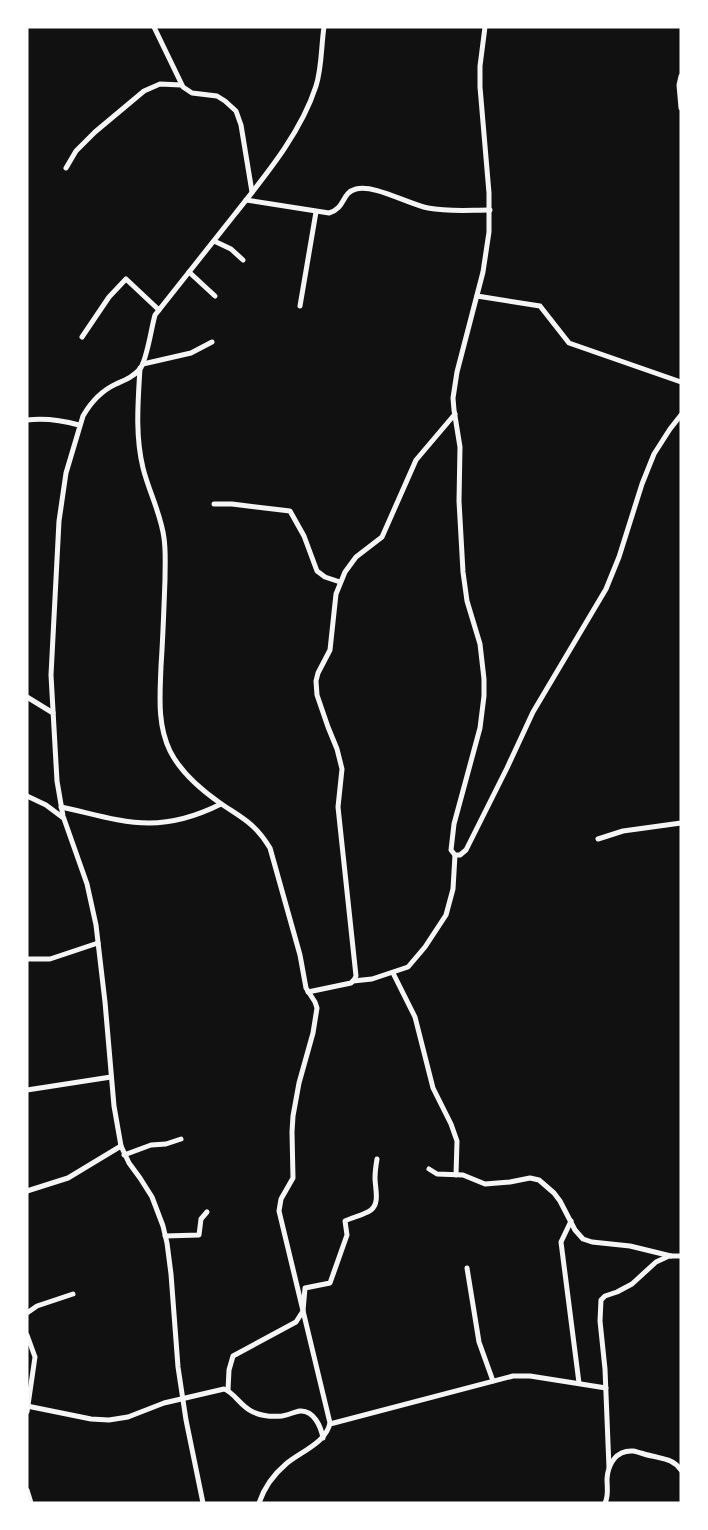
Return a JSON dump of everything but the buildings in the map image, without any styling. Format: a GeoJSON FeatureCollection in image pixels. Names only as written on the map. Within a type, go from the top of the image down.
{"type":"FeatureCollection","features":[{"type":"Feature","properties":{"kind":"street"},"geometry":{"type":"LineString","coordinates":[[154,27],[185,90],[217,96],[236,111],[241,125],[252,192]]}},
{"type":"Feature","properties":{"kind":"street"},"geometry":{"type":"LineString","coordinates":[[258,1503],[264,1490],[285,1464],[323,1438],[330,1424],[279,1205],[294,1174],[292,1140],[295,1099],[308,1055],[317,1012],[315,1002],[304,982],[300,955],[270,848],[252,824],[200,788],[182,770],[170,749],[162,726],[160,708],[164,541],[159,514],[148,486],[141,457],[138,420],[142,366],[155,315],[246,200],[286,145],[312,97],[320,72],[324,27]]}},
{"type":"Feature","properties":{"kind":"street"},"geometry":{"type":"LineString","coordinates":[[308,992],[353,981],[372,979],[408,967],[425,947],[446,915],[453,889],[455,855],[451,850],[453,830],[480,728],[483,708],[484,679],[480,644],[464,586],[459,501],[460,447],[454,414],[454,385],[477,296],[486,252],[490,210],[480,87],[485,27]]}},
{"type":"Feature","properties":{"kind":"street"},"geometry":{"type":"LineString","coordinates":[[681,76],[679,85],[681,108]]}},
{"type":"Feature","properties":{"kind":"street"},"geometry":{"type":"LineString","coordinates":[[66,168],[76,151],[95,132],[144,91],[160,84],[181,85]]}},
{"type":"Feature","properties":{"kind":"street"},"geometry":{"type":"LineString","coordinates":[[246,200],[326,213],[341,206],[352,190],[361,188],[437,210],[490,210]]}},
{"type":"Feature","properties":{"kind":"street"},"geometry":{"type":"LineString","coordinates":[[300,306],[316,212]]}},
{"type":"Feature","properties":{"kind":"street"},"geometry":{"type":"LineString","coordinates":[[214,241],[231,249],[243,260]]}},
{"type":"Feature","properties":{"kind":"street"},"geometry":{"type":"LineString","coordinates":[[189,272],[215,296]]}},
{"type":"Feature","properties":{"kind":"street"},"geometry":{"type":"LineString","coordinates":[[82,337],[109,297],[126,279],[159,310]]}},
{"type":"Feature","properties":{"kind":"street"},"geometry":{"type":"LineString","coordinates":[[477,296],[540,306],[569,343],[681,382]]}},
{"type":"Feature","properties":{"kind":"street"},"geometry":{"type":"LineString","coordinates":[[203,1503],[183,1398],[175,1340],[170,1261],[163,1226],[152,1197],[124,1155],[121,1146],[114,1106],[98,943],[87,884],[64,818],[57,781],[51,675],[59,521],[66,473],[79,425],[87,408],[100,394],[129,378],[142,366],[191,353],[212,342]]}},
{"type":"Feature","properties":{"kind":"street"},"geometry":{"type":"LineString","coordinates":[[353,981],[356,974],[338,807],[342,769],[316,688],[318,673],[330,650],[334,606],[340,582],[356,557],[382,537],[416,460],[454,414]]}},
{"type":"Feature","properties":{"kind":"street"},"geometry":{"type":"LineString","coordinates":[[455,855],[460,855],[466,850],[533,712],[606,589],[654,454],[681,415]]}},
{"type":"Feature","properties":{"kind":"street"},"geometry":{"type":"LineString","coordinates":[[27,420],[43,418],[79,425]]}},
{"type":"Feature","properties":{"kind":"street"},"geometry":{"type":"LineString","coordinates":[[214,504],[290,511],[304,536],[317,571],[325,577],[340,582]]}},
{"type":"Feature","properties":{"kind":"street"},"geometry":{"type":"LineString","coordinates":[[27,697],[53,714]]}},
{"type":"Feature","properties":{"kind":"street"},"geometry":{"type":"LineString","coordinates":[[27,796],[46,805],[64,818]]}},
{"type":"Feature","properties":{"kind":"street"},"geometry":{"type":"LineString","coordinates":[[61,807],[103,817],[148,823],[179,819],[221,804]]}},
{"type":"Feature","properties":{"kind":"street"},"geometry":{"type":"LineString","coordinates":[[598,840],[623,831],[681,823]]}},
{"type":"Feature","properties":{"kind":"street"},"geometry":{"type":"LineString","coordinates":[[27,959],[50,958],[98,943]]}},
{"type":"Feature","properties":{"kind":"street"},"geometry":{"type":"LineString","coordinates":[[393,973],[415,1017],[433,1088],[457,1141],[456,1174]]}},
{"type":"Feature","properties":{"kind":"street"},"geometry":{"type":"LineString","coordinates":[[27,1090],[111,1077]]}},
{"type":"Feature","properties":{"kind":"street"},"geometry":{"type":"LineString","coordinates":[[124,1155],[151,1145],[181,1140]]}},
{"type":"Feature","properties":{"kind":"street"},"geometry":{"type":"LineString","coordinates":[[27,1191],[68,1178],[121,1146]]}},
{"type":"Feature","properties":{"kind":"street"},"geometry":{"type":"LineString","coordinates":[[228,1390],[229,1370],[233,1356],[296,1322],[303,1311],[305,1288],[330,1283],[347,1235],[345,1221],[369,1212],[374,1207],[377,1195],[375,1178],[377,1159]]}},
{"type":"Feature","properties":{"kind":"street"},"geometry":{"type":"LineString","coordinates":[[429,1169],[439,1175],[456,1174],[485,1184],[530,1178],[539,1180],[554,1193],[563,1205],[579,1235],[589,1241],[681,1256]]}},
{"type":"Feature","properties":{"kind":"street"},"geometry":{"type":"LineString","coordinates":[[165,1236],[200,1235],[201,1219],[207,1212]]}},
{"type":"Feature","properties":{"kind":"street"},"geometry":{"type":"LineString","coordinates":[[571,1221],[561,1242],[579,1383]]}},
{"type":"Feature","properties":{"kind":"street"},"geometry":{"type":"LineString","coordinates":[[609,1468],[606,1388],[600,1321],[602,1299],[632,1284],[656,1262],[671,1256]]}},
{"type":"Feature","properties":{"kind":"street"},"geometry":{"type":"LineString","coordinates":[[467,1268],[479,1342],[493,1381]]}},
{"type":"Feature","properties":{"kind":"street"},"geometry":{"type":"LineString","coordinates":[[27,1313],[37,1306],[74,1294]]}},
{"type":"Feature","properties":{"kind":"street"},"geometry":{"type":"LineString","coordinates":[[27,1335],[35,1357],[27,1408],[109,1420],[128,1417],[156,1406],[219,1389],[228,1390],[245,1408],[260,1414],[283,1416],[299,1411],[308,1413],[318,1423],[323,1438]]}},
{"type":"Feature","properties":{"kind":"street"},"geometry":{"type":"LineString","coordinates":[[330,1424],[504,1377],[522,1375],[606,1388]]}},
{"type":"Feature","properties":{"kind":"street"},"geometry":{"type":"LineString","coordinates":[[605,1503],[608,1494],[609,1468],[617,1455],[631,1451],[670,1460],[681,1470]]}},
{"type":"Feature","properties":{"kind":"street"},"geometry":{"type":"LineString","coordinates":[[27,1490],[30,1503]]}}]}
